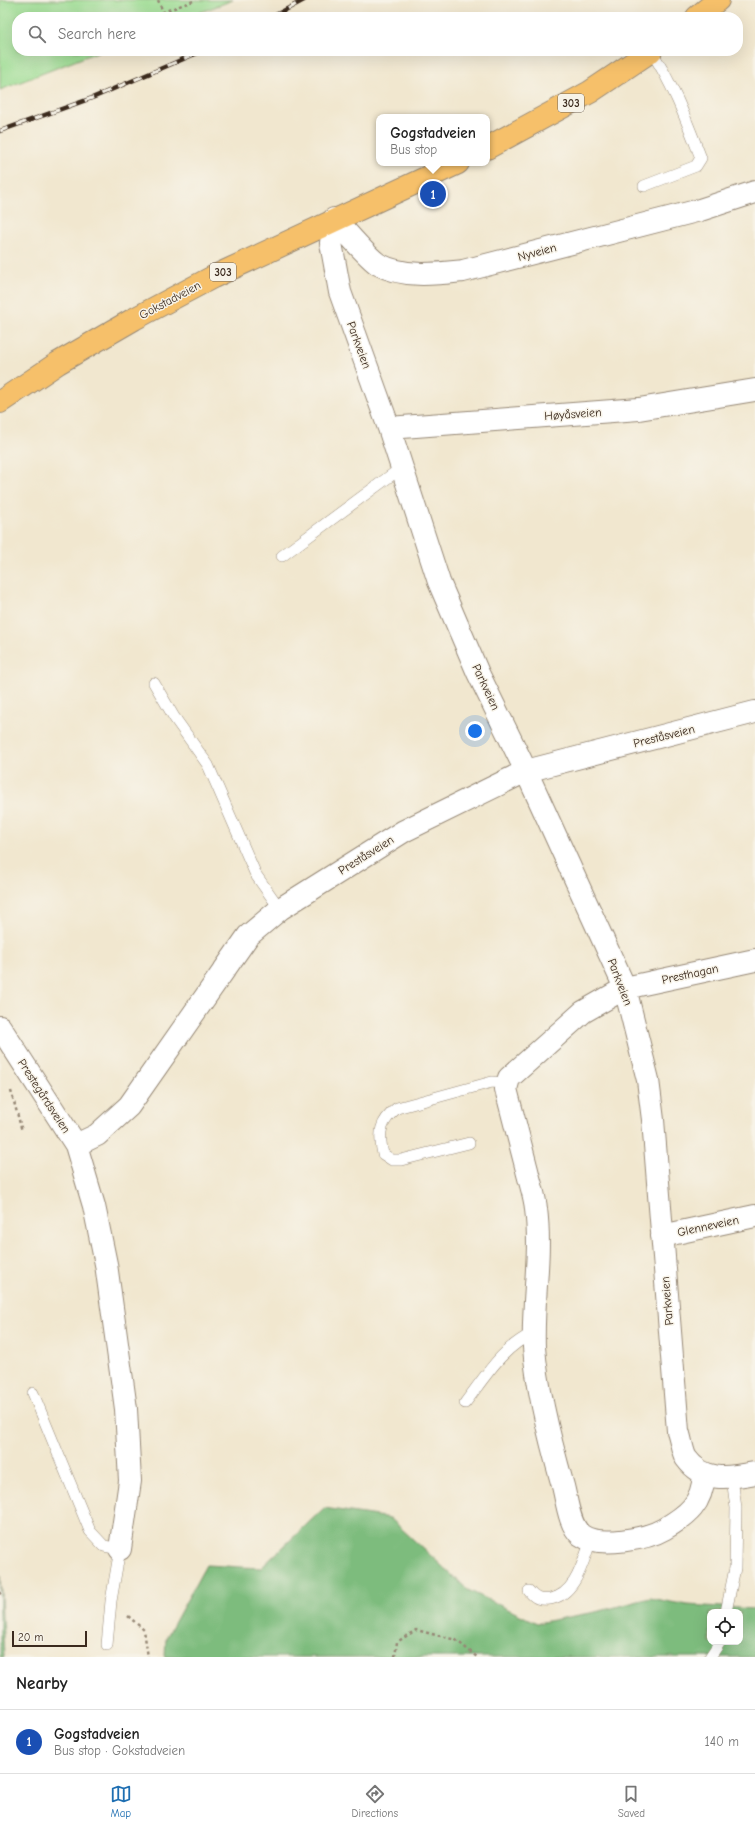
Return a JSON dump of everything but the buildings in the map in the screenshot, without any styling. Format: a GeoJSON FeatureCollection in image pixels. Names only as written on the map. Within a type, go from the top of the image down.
{"type":"FeatureCollection","features":[{"type":"Feature","properties":{"kind":"main road"},"geometry":{"type":"LineString","coordinates":[[703,12],[718,0]]}},
{"type":"Feature","properties":{"kind":"main road","name":"303"},"geometry":{"type":"LineString","coordinates":[[490,146],[590,92],[644,56]]}},
{"type":"Feature","properties":{"kind":"main road","name":"Gokstadveien"},"geometry":{"type":"LineString","coordinates":[[0,402],[58,364],[134,319],[213,277],[334,219],[451,166]]}},
{"type":"Feature","properties":{"kind":"street","name":"Nyveien"},"geometry":{"type":"LineString","coordinates":[[334,219],[377,263],[407,273],[430,274],[463,271],[700,210],[755,192]]}},
{"type":"Feature","properties":{"kind":"street","name":"Parkveien"},"geometry":{"type":"LineString","coordinates":[[334,219],[332,243],[340,292],[389,428],[439,582],[478,673],[526,771],[625,988],[648,1080],[653,1120],[678,1431],[686,1458],[704,1475]]}},
{"type":"Feature","properties":{"kind":"street","name":"Høyåsveien"},"geometry":{"type":"LineString","coordinates":[[389,428],[639,409],[755,390]]}},
{"type":"Feature","properties":{"kind":"street","name":"Preståsveien"},"geometry":{"type":"LineString","coordinates":[[76,1145],[97,1135],[129,1106],[248,936],[280,909],[404,831],[526,771],[755,712]]}},
{"type":"Feature","properties":{"kind":"street","name":"Presthagan"},"geometry":{"type":"LineString","coordinates":[[506,1083],[516,1071],[583,1012],[625,988],[755,960]]}},
{"type":"Feature","properties":{"kind":"street","name":"Prestegårdsveien"},"geometry":{"type":"LineString","coordinates":[[0,1027],[76,1145],[94,1206],[106,1264],[126,1409],[130,1481],[120,1549]]}},
{"type":"Feature","properties":{"kind":"street"},"geometry":{"type":"LineString","coordinates":[[506,1083],[506,1089],[536,1207],[538,1233],[534,1348],[542,1395],[572,1522],[580,1534],[590,1540],[624,1541],[656,1534],[684,1517],[698,1500],[703,1486],[704,1475],[732,1478],[755,1473]]}},
{"type":"Feature","properties":{"kind":"street","name":"Glenneveien"},"geometry":{"type":"LineString","coordinates":[[662,1236],[755,1216]]}},
{"type":"Feature","properties":{"kind":"lane"},"geometry":{"type":"LineString","coordinates":[[644,186],[696,166],[701,158],[685,115],[654,56]]}},
{"type":"Feature","properties":{"kind":"lane"},"geometry":{"type":"LineString","coordinates":[[282,556],[352,506],[401,468]]}},
{"type":"Feature","properties":{"kind":"lane"},"geometry":{"type":"LineString","coordinates":[[154,683],[174,717],[208,765],[256,875],[280,909]]}},
{"type":"Feature","properties":{"kind":"lane"},"geometry":{"type":"LineString","coordinates":[[469,1143],[401,1160],[392,1160],[383,1154],[380,1138],[381,1128],[388,1115],[397,1108],[492,1082],[506,1083]]}},
{"type":"Feature","properties":{"kind":"lane"},"geometry":{"type":"LineString","coordinates":[[465,1403],[508,1348],[522,1338],[534,1334]]}},
{"type":"Feature","properties":{"kind":"lane"},"geometry":{"type":"LineString","coordinates":[[33,1393],[90,1531],[104,1546],[120,1549],[111,1601],[107,1645]]}},
{"type":"Feature","properties":{"kind":"lane"},"geometry":{"type":"LineString","coordinates":[[727,1609],[735,1568],[736,1508],[732,1478]]}},
{"type":"Feature","properties":{"kind":"lane"},"geometry":{"type":"LineString","coordinates":[[529,1591],[534,1598],[544,1600],[554,1598],[565,1592],[578,1575],[590,1540]]}},
{"type":"Feature","properties":{"kind":"lane"},"geometry":{"type":"LineString","coordinates":[[710,1657],[718,1645]]}},
{"type":"Feature","properties":{"kind":"path"},"geometry":{"type":"LineString","coordinates":[[158,0],[163,12],[196,0]]}},
{"type":"Feature","properties":{"kind":"path"},"geometry":{"type":"LineString","coordinates":[[10,1086],[22,1131]]}},
{"type":"Feature","properties":{"kind":"path"},"geometry":{"type":"LineString","coordinates":[[0,1592],[3,1597]]}},
{"type":"Feature","properties":{"kind":"path"},"geometry":{"type":"LineString","coordinates":[[111,1601],[144,1630],[148,1657]]}},
{"type":"Feature","properties":{"kind":"path"},"geometry":{"type":"LineString","coordinates":[[395,1657],[397,1642],[416,1630],[456,1640],[477,1657]]}},
{"type":"Feature","properties":{"kind":"green space"},"geometry":{"type":"Polygon","coordinates":[[[0,0],[233,0],[201,12],[12,12],[12,56],[87,56],[0,90],[0,0]]]}},
{"type":"Feature","properties":{"kind":"green space"},"geometry":{"type":"Polygon","coordinates":[[[324,1508],[390,1518],[468,1590],[537,1623],[600,1611],[650,1598],[687,1605],[755,1609],[755,1657],[165,1657],[166,1638],[206,1565],[261,1568],[324,1508]]]}},
{"type":"Feature","properties":{"kind":"green space"},"geometry":{"type":"Polygon","coordinates":[[[0,1575],[4,1657],[0,1657],[0,1575]]]}},
{"type":"Feature","properties":{"kind":"railway"},"geometry":{"type":"LineString","coordinates":[[281,12],[304,0]]}},
{"type":"Feature","properties":{"kind":"railway"},"geometry":{"type":"LineString","coordinates":[[0,131],[92,98],[190,56]]}},
{"type":"Feature","properties":{"kind":"place","name":"Gogstadveien"},"geometry":{"type":"Point","coordinates":[433,194]}}]}
